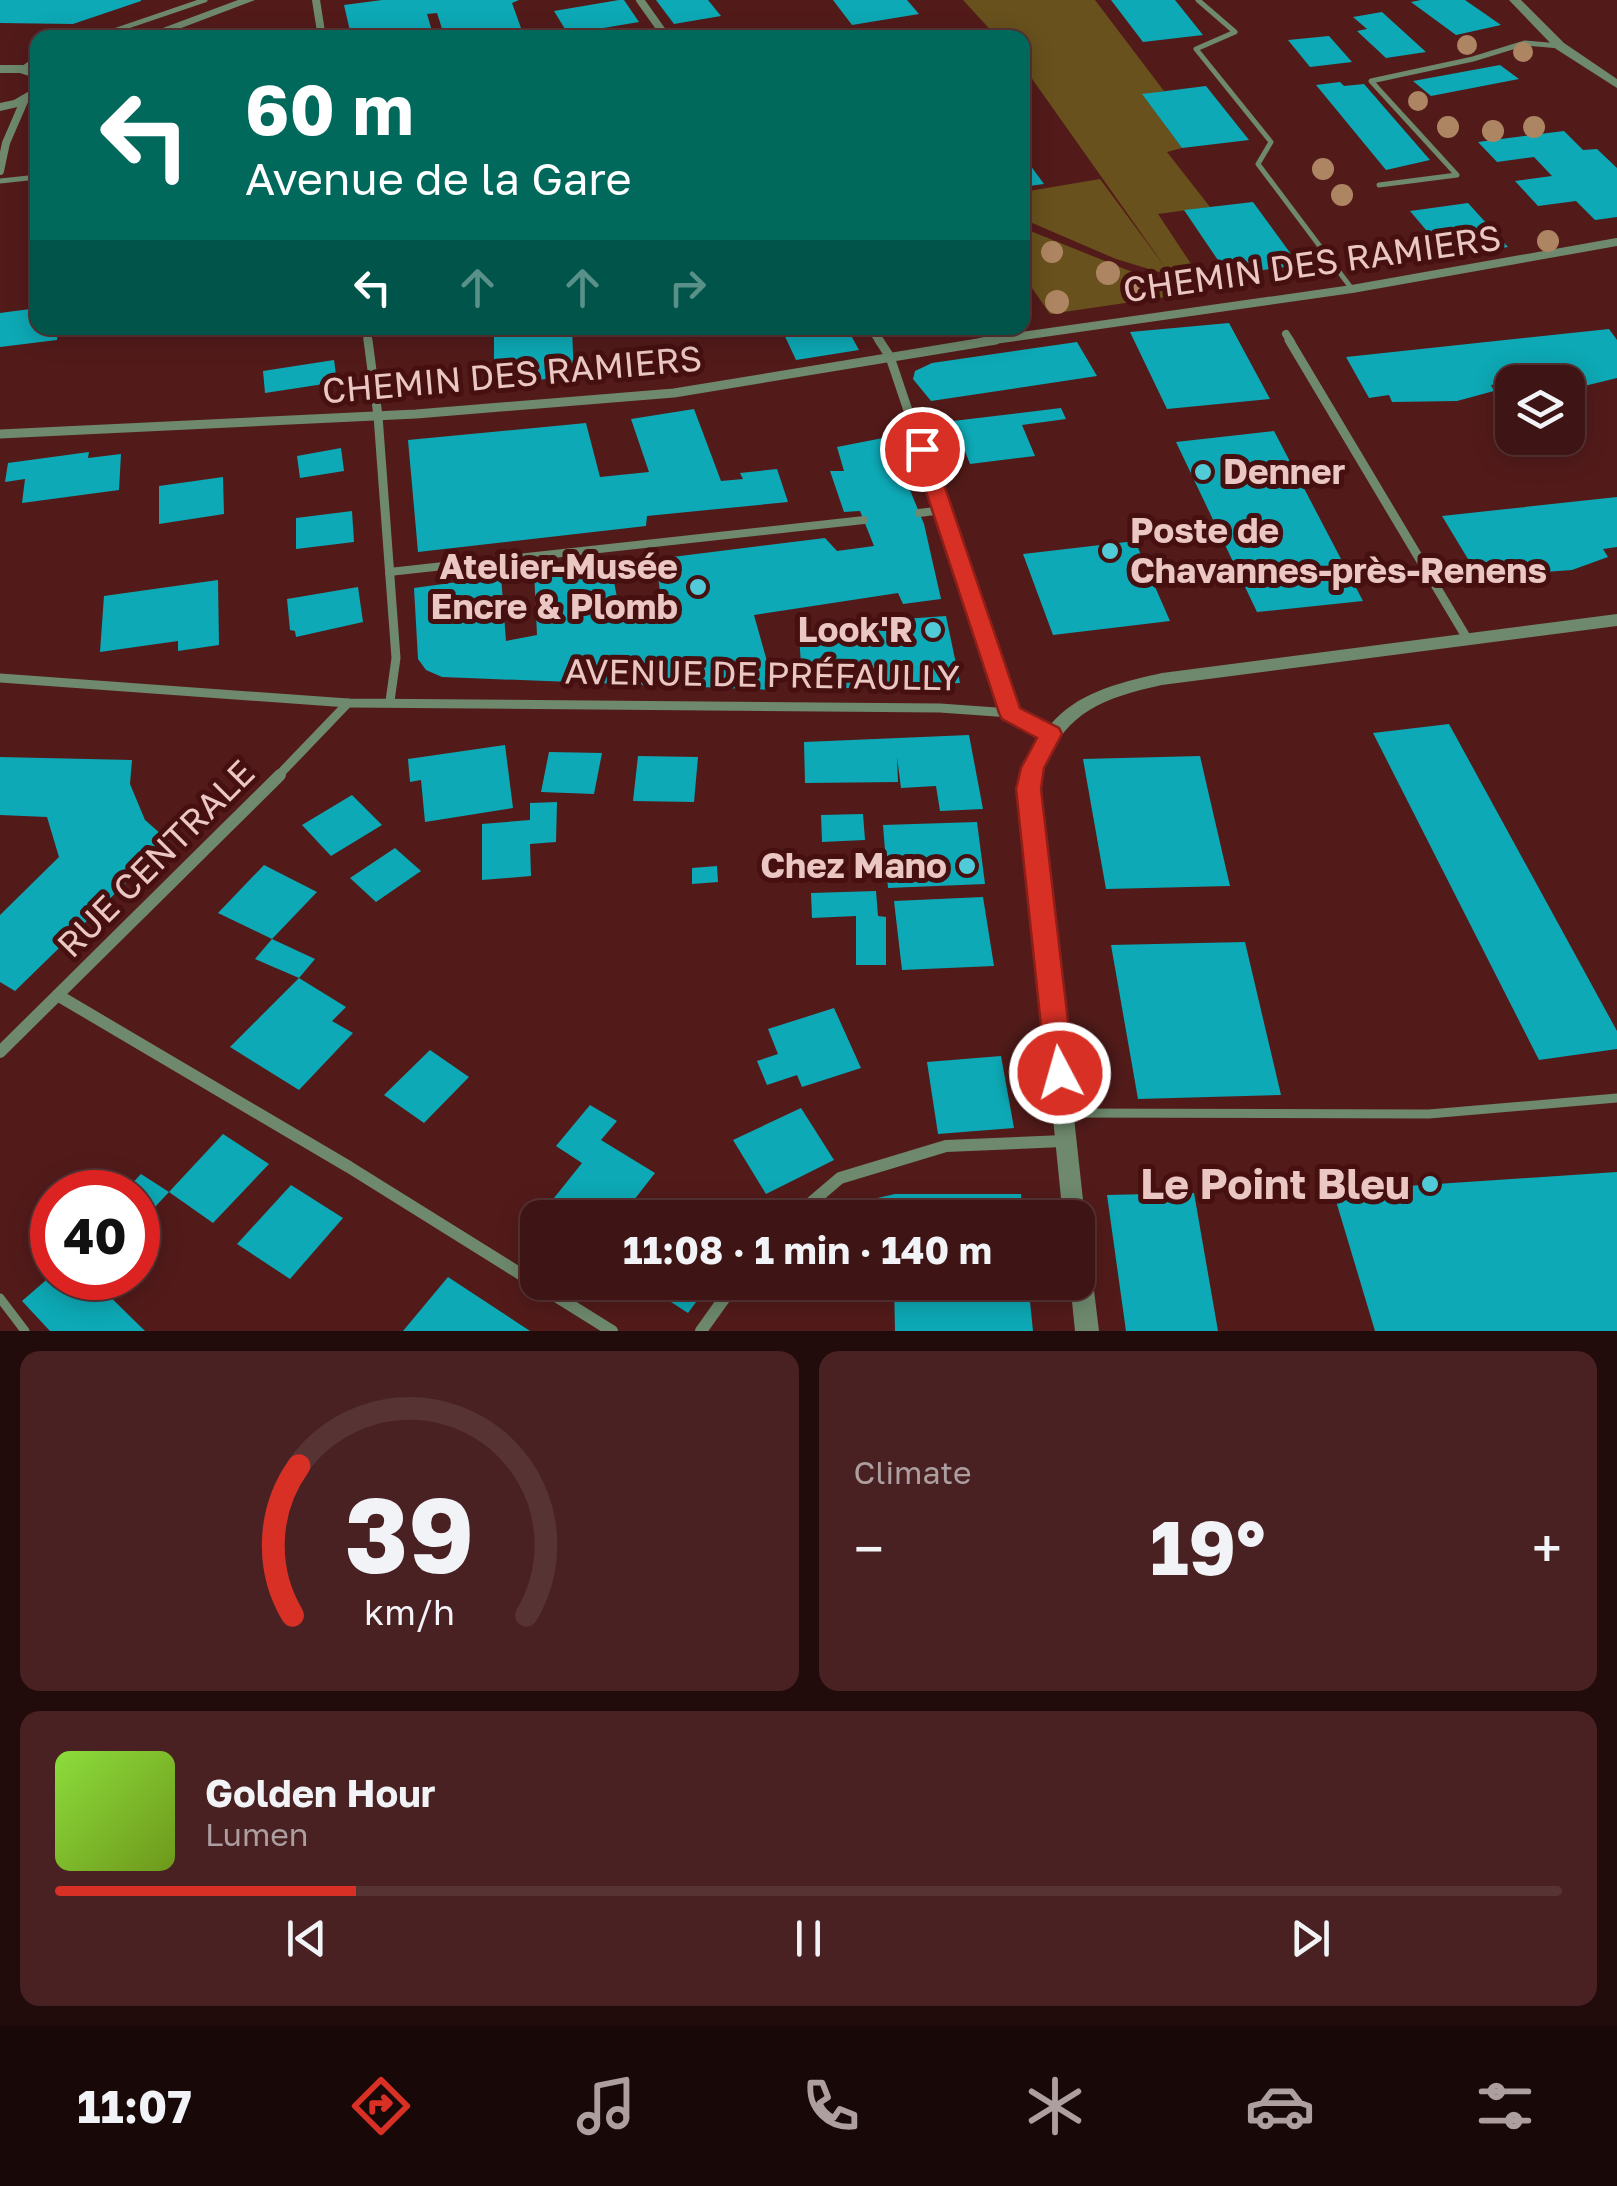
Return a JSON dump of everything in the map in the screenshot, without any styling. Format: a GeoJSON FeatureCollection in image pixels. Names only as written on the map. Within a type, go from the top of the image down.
{"type":"FeatureCollection","features":[{"type":"Feature","properties":{"kind":"street"},"geometry":{"type":"LineString","coordinates":[[165,30],[249,0]]}},
{"type":"Feature","properties":{"kind":"street"},"geometry":{"type":"LineString","coordinates":[[316,0],[321,30]]}},
{"type":"Feature","properties":{"kind":"street"},"geometry":{"type":"LineString","coordinates":[[640,0],[662,30]]}},
{"type":"Feature","properties":{"kind":"street"},"geometry":{"type":"LineString","coordinates":[[1515,0],[1560,46],[1617,84]]}},
{"type":"Feature","properties":{"kind":"street"},"geometry":{"type":"LineString","coordinates":[[0,69],[30,72]]}},
{"type":"Feature","properties":{"kind":"street"},"geometry":{"type":"LineString","coordinates":[[0,107],[30,96]]}},
{"type":"Feature","properties":{"kind":"street"},"geometry":{"type":"LineString","coordinates":[[0,171],[6,143],[25,99]]}},
{"type":"Feature","properties":{"kind":"street","name":"CHEMIN DES RAMIERS"},"geometry":{"type":"LineString","coordinates":[[1030,334],[1352,289],[1617,242]]}},
{"type":"Feature","properties":{"kind":"street"},"geometry":{"type":"LineString","coordinates":[[1286,334],[1468,640]]}},
{"type":"Feature","properties":{"kind":"street"},"geometry":{"type":"LineString","coordinates":[[367,335],[378,416],[396,658],[390,701]]}},
{"type":"Feature","properties":{"kind":"street"},"geometry":{"type":"LineString","coordinates":[[876,335],[890,357],[1010,713]]}},
{"type":"Feature","properties":{"kind":"street","name":"CHEMIN DES RAMIERS"},"geometry":{"type":"LineString","coordinates":[[0,434],[378,416],[646,396],[1024,335]]}},
{"type":"Feature","properties":{"kind":"street"},"geometry":{"type":"LineString","coordinates":[[1072,1200],[1028,789],[1032,768],[1050,734],[1078,708],[1117,688],[1617,620]]}},
{"type":"Feature","properties":{"kind":"street","name":"AVENUE DE PRÉFAULLY"},"geometry":{"type":"LineString","coordinates":[[0,678],[348,702],[722,709],[940,708],[1010,713],[1050,734]]}},
{"type":"Feature","properties":{"kind":"street","name":"RUE CENTRALE"},"geometry":{"type":"LineString","coordinates":[[0,1052],[348,702]]}},
{"type":"Feature","properties":{"kind":"street"},"geometry":{"type":"LineString","coordinates":[[59,996],[349,1168],[612,1331]]}},
{"type":"Feature","properties":{"kind":"street"},"geometry":{"type":"LineString","coordinates":[[814,1200],[840,1178],[946,1146],[1064,1141]]}},
{"type":"Feature","properties":{"kind":"street"},"geometry":{"type":"LineString","coordinates":[[701,1331],[723,1300]]}},
{"type":"Feature","properties":{"kind":"street"},"geometry":{"type":"LineString","coordinates":[[1084,1300],[1088,1331]]}},
{"type":"Feature","properties":{"kind":"lane"},"geometry":{"type":"LineString","coordinates":[[117,30],[205,0]]}},
{"type":"Feature","properties":{"kind":"lane"},"geometry":{"type":"LineString","coordinates":[[1198,0],[1234,32],[1196,49],[1271,142],[1258,164],[1352,289]]}},
{"type":"Feature","properties":{"kind":"lane"},"geometry":{"type":"LineString","coordinates":[[1379,185],[1457,175],[1371,80],[1473,59],[1525,42],[1560,46]]}},
{"type":"Feature","properties":{"kind":"lane"},"geometry":{"type":"LineString","coordinates":[[22,69],[30,64]]}},
{"type":"Feature","properties":{"kind":"lane"},"geometry":{"type":"LineString","coordinates":[[0,181],[30,178]]}},
{"type":"Feature","properties":{"kind":"lane"},"geometry":{"type":"LineString","coordinates":[[919,513],[943,510]]}},
{"type":"Feature","properties":{"kind":"lane"},"geometry":{"type":"LineString","coordinates":[[390,572],[864,520]]}},
{"type":"Feature","properties":{"kind":"lane"},"geometry":{"type":"LineString","coordinates":[[1064,1113],[1429,1114],[1617,1098]]}},
{"type":"Feature","properties":{"kind":"lane"},"geometry":{"type":"LineString","coordinates":[[0,1298],[25,1331]]}},
{"type":"Feature","properties":{"kind":"shaded area"},"geometry":{"type":"Polygon","coordinates":[[[963,0],[1095,0],[1164,91],[1143,95],[1182,148],[1167,152],[1210,207],[1158,214],[1207,288],[1182,292],[1172,276],[1116,259],[1030,222],[1030,191],[1100,179],[1168,271],[1030,76],[1030,30],[991,30],[963,0]]]}},
{"type":"Feature","properties":{"kind":"shaded area"},"geometry":{"type":"Polygon","coordinates":[[[1030,231],[1177,290],[1166,297],[1050,314],[1030,285],[1030,231]]]}},
{"type":"Feature","properties":{"kind":"building"},"geometry":{"type":"Polygon","coordinates":[[[0,0],[141,1],[73,24],[0,23],[0,0]]]}},
{"type":"Feature","properties":{"kind":"building"},"geometry":{"type":"Polygon","coordinates":[[[382,0],[519,0],[512,3],[521,28],[442,30],[437,13],[427,14],[432,30],[350,30],[344,5],[382,0]]]}},
{"type":"Feature","properties":{"kind":"building"},"geometry":{"type":"Polygon","coordinates":[[[624,0],[639,22],[566,30],[554,11],[624,0]]]}},
{"type":"Feature","properties":{"kind":"building"},"geometry":{"type":"Polygon","coordinates":[[[656,0],[708,0],[721,16],[674,24],[656,0]]]}},
{"type":"Feature","properties":{"kind":"building"},"geometry":{"type":"Polygon","coordinates":[[[833,0],[907,0],[919,14],[852,25],[833,0]]]}},
{"type":"Feature","properties":{"kind":"building"},"geometry":{"type":"Polygon","coordinates":[[[1111,0],[1175,0],[1203,35],[1143,42],[1111,0]]]}},
{"type":"Feature","properties":{"kind":"building"},"geometry":{"type":"Polygon","coordinates":[[[1465,0],[1501,25],[1456,35],[1411,2],[1465,0]]]}},
{"type":"Feature","properties":{"kind":"building"},"geometry":{"type":"Polygon","coordinates":[[[1382,12],[1426,52],[1386,58],[1357,31],[1367,29],[1353,17],[1382,12]]]}},
{"type":"Feature","properties":{"kind":"building"},"geometry":{"type":"Polygon","coordinates":[[[1329,36],[1352,62],[1310,67],[1288,40],[1329,36]]]}},
{"type":"Feature","properties":{"kind":"building"},"geometry":{"type":"Polygon","coordinates":[[[1500,65],[1519,79],[1431,96],[1413,81],[1500,65]]]}},
{"type":"Feature","properties":{"kind":"building"},"geometry":{"type":"Polygon","coordinates":[[[1340,82],[1344,86],[1364,84],[1430,160],[1386,170],[1316,85],[1340,82]]]}},
{"type":"Feature","properties":{"kind":"building"},"geometry":{"type":"Polygon","coordinates":[[[1206,86],[1249,140],[1182,148],[1142,94],[1206,86]]]}},
{"type":"Feature","properties":{"kind":"building"},"geometry":{"type":"Polygon","coordinates":[[[1564,131],[1583,150],[1597,149],[1617,168],[1617,217],[1595,220],[1576,201],[1538,206],[1515,181],[1552,176],[1534,157],[1497,162],[1478,142],[1564,131]]]}},
{"type":"Feature","properties":{"kind":"building"},"geometry":{"type":"Polygon","coordinates":[[[1030,165],[1044,184],[1030,186],[1030,165]]]}},
{"type":"Feature","properties":{"kind":"building"},"geometry":{"type":"Polygon","coordinates":[[[1253,202],[1299,265],[1228,275],[1184,210],[1253,202]]]}},
{"type":"Feature","properties":{"kind":"building"},"geometry":{"type":"Polygon","coordinates":[[[1468,203],[1508,247],[1448,256],[1410,211],[1468,203]]]}},
{"type":"Feature","properties":{"kind":"building"},"geometry":{"type":"Polygon","coordinates":[[[1423,241],[1437,258],[1414,261],[1400,245],[1423,241]]]}},
{"type":"Feature","properties":{"kind":"building"},"geometry":{"type":"Polygon","coordinates":[[[30,309],[30,335],[57,335],[57,340],[0,347],[0,313],[30,309]]]}},
{"type":"Feature","properties":{"kind":"building"},"geometry":{"type":"Polygon","coordinates":[[[1229,323],[1270,399],[1167,409],[1130,332],[1229,323]]]}},
{"type":"Feature","properties":{"kind":"building"},"geometry":{"type":"Polygon","coordinates":[[[1609,329],[1617,340],[1617,378],[1585,386],[1585,365],[1495,365],[1495,384],[1491,385],[1494,391],[1457,401],[1392,402],[1389,395],[1369,398],[1346,357],[1609,329]]]}},
{"type":"Feature","properties":{"kind":"building"},"geometry":{"type":"Polygon","coordinates":[[[494,335],[572,335],[574,377],[494,383],[494,335]]]}},
{"type":"Feature","properties":{"kind":"building"},"geometry":{"type":"Polygon","coordinates":[[[784,335],[851,335],[859,350],[796,360],[784,335]]]}},
{"type":"Feature","properties":{"kind":"building"},"geometry":{"type":"Polygon","coordinates":[[[1077,342],[1097,376],[931,401],[913,379],[915,371],[932,363],[1077,342]]]}},
{"type":"Feature","properties":{"kind":"building"},"geometry":{"type":"Polygon","coordinates":[[[334,360],[337,382],[265,393],[263,371],[334,360]]]}},
{"type":"Feature","properties":{"kind":"building"},"geometry":{"type":"Polygon","coordinates":[[[1061,408],[1066,419],[1022,425],[1035,456],[970,464],[953,421],[1061,408]]]}},
{"type":"Feature","properties":{"kind":"building"},"geometry":{"type":"Polygon","coordinates":[[[694,409],[721,481],[743,479],[740,473],[777,469],[788,502],[647,516],[646,526],[418,552],[408,440],[586,423],[600,477],[649,472],[631,419],[694,409]]]}},
{"type":"Feature","properties":{"kind":"building"},"geometry":{"type":"Polygon","coordinates":[[[1274,431],[1363,601],[1257,612],[1176,442],[1274,431]]]}},
{"type":"Feature","properties":{"kind":"building"},"geometry":{"type":"Polygon","coordinates":[[[888,437],[924,524],[941,599],[903,604],[898,593],[754,615],[775,690],[442,677],[426,670],[418,659],[414,588],[501,576],[506,641],[537,635],[534,570],[610,561],[620,613],[662,609],[656,559],[825,538],[837,551],[874,546],[860,511],[844,512],[830,471],[844,471],[837,447],[888,437]]]}},
{"type":"Feature","properties":{"kind":"building"},"geometry":{"type":"Polygon","coordinates":[[[341,448],[344,471],[300,478],[297,456],[341,448]]]}},
{"type":"Feature","properties":{"kind":"building"},"geometry":{"type":"Polygon","coordinates":[[[89,452],[88,458],[121,454],[119,490],[22,503],[25,479],[5,482],[8,463],[89,452]]]}},
{"type":"Feature","properties":{"kind":"building"},"geometry":{"type":"Polygon","coordinates":[[[223,477],[224,514],[159,524],[159,486],[223,477]]]}},
{"type":"Feature","properties":{"kind":"building"},"geometry":{"type":"Polygon","coordinates":[[[1617,497],[1617,547],[1603,549],[1608,557],[1572,570],[1530,573],[1493,569],[1486,563],[1471,564],[1442,516],[1617,497]]]}},
{"type":"Feature","properties":{"kind":"building"},"geometry":{"type":"Polygon","coordinates":[[[352,511],[354,542],[296,549],[296,518],[352,511]]]}},
{"type":"Feature","properties":{"kind":"building"},"geometry":{"type":"Polygon","coordinates":[[[1135,541],[1170,621],[1053,635],[1023,554],[1135,541]]]}},
{"type":"Feature","properties":{"kind":"building"},"geometry":{"type":"Polygon","coordinates":[[[218,580],[219,645],[178,651],[178,641],[100,652],[104,596],[218,580]]]}},
{"type":"Feature","properties":{"kind":"building"},"geometry":{"type":"Polygon","coordinates":[[[358,587],[363,622],[296,637],[295,631],[290,630],[287,599],[358,587]]]}},
{"type":"Feature","properties":{"kind":"building"},"geometry":{"type":"Polygon","coordinates":[[[946,616],[960,683],[803,690],[799,637],[885,629],[889,620],[946,616]]]}},
{"type":"Feature","properties":{"kind":"building"},"geometry":{"type":"Polygon","coordinates":[[[1449,724],[1617,1031],[1617,1049],[1539,1060],[1373,733],[1449,724]]]}},
{"type":"Feature","properties":{"kind":"building"},"geometry":{"type":"Polygon","coordinates":[[[969,735],[983,809],[940,811],[936,786],[901,788],[897,757],[898,782],[805,783],[804,742],[969,735]]]}},
{"type":"Feature","properties":{"kind":"building"},"geometry":{"type":"Polygon","coordinates":[[[505,745],[513,808],[425,822],[421,780],[410,782],[408,759],[505,745]]]}},
{"type":"Feature","properties":{"kind":"building"},"geometry":{"type":"Polygon","coordinates":[[[549,752],[602,753],[594,794],[541,792],[549,752]]]}},
{"type":"Feature","properties":{"kind":"building"},"geometry":{"type":"Polygon","coordinates":[[[638,756],[698,757],[694,802],[633,801],[638,756]]]}},
{"type":"Feature","properties":{"kind":"building"},"geometry":{"type":"Polygon","coordinates":[[[1200,756],[1230,886],[1106,889],[1083,759],[1200,756]]]}},
{"type":"Feature","properties":{"kind":"building"},"geometry":{"type":"Polygon","coordinates":[[[0,757],[132,760],[130,784],[145,820],[169,841],[15,991],[0,982],[0,915],[59,857],[47,817],[0,815],[0,757]]]}},
{"type":"Feature","properties":{"kind":"building"},"geometry":{"type":"Polygon","coordinates":[[[352,795],[382,825],[331,856],[302,825],[352,795]]]}},
{"type":"Feature","properties":{"kind":"building"},"geometry":{"type":"Polygon","coordinates":[[[557,802],[556,842],[530,844],[531,876],[482,880],[482,824],[530,820],[530,803],[557,802]]]}},
{"type":"Feature","properties":{"kind":"building"},"geometry":{"type":"Polygon","coordinates":[[[863,814],[865,840],[822,842],[821,815],[863,814]]]}},
{"type":"Feature","properties":{"kind":"building"},"geometry":{"type":"Polygon","coordinates":[[[977,822],[985,884],[888,888],[883,825],[977,822]]]}},
{"type":"Feature","properties":{"kind":"building"},"geometry":{"type":"Polygon","coordinates":[[[395,848],[421,871],[376,902],[350,878],[395,848]]]}},
{"type":"Feature","properties":{"kind":"building"},"geometry":{"type":"Polygon","coordinates":[[[264,865],[317,892],[272,939],[218,913],[264,865]]]}},
{"type":"Feature","properties":{"kind":"building"},"geometry":{"type":"Polygon","coordinates":[[[717,866],[718,882],[692,884],[692,868],[717,866]]]}},
{"type":"Feature","properties":{"kind":"building"},"geometry":{"type":"Polygon","coordinates":[[[876,891],[878,916],[886,917],[886,965],[856,965],[856,916],[812,918],[811,893],[876,891]]]}},
{"type":"Feature","properties":{"kind":"building"},"geometry":{"type":"Polygon","coordinates":[[[983,897],[994,966],[902,970],[894,901],[983,897]]]}},
{"type":"Feature","properties":{"kind":"building"},"geometry":{"type":"Polygon","coordinates":[[[272,939],[315,959],[299,978],[255,959],[272,939]]]}},
{"type":"Feature","properties":{"kind":"building"},"geometry":{"type":"Polygon","coordinates":[[[1245,942],[1281,1095],[1138,1099],[1111,945],[1245,942]]]}},
{"type":"Feature","properties":{"kind":"building"},"geometry":{"type":"Polygon","coordinates":[[[299,978],[346,1007],[332,1021],[353,1033],[299,1090],[230,1047],[299,978]]]}},
{"type":"Feature","properties":{"kind":"building"},"geometry":{"type":"Polygon","coordinates":[[[834,1008],[861,1068],[802,1087],[797,1075],[767,1085],[757,1061],[778,1054],[768,1029],[834,1008]]]}},
{"type":"Feature","properties":{"kind":"building"},"geometry":{"type":"Polygon","coordinates":[[[430,1050],[469,1077],[424,1123],[384,1095],[430,1050]]]}},
{"type":"Feature","properties":{"kind":"building"},"geometry":{"type":"Polygon","coordinates":[[[1001,1056],[1014,1128],[938,1134],[927,1062],[1001,1056]]]}},
{"type":"Feature","properties":{"kind":"building"},"geometry":{"type":"Polygon","coordinates":[[[590,1105],[617,1121],[601,1140],[655,1173],[634,1200],[552,1200],[582,1163],[556,1146],[590,1105]]]}},
{"type":"Feature","properties":{"kind":"building"},"geometry":{"type":"Polygon","coordinates":[[[801,1108],[834,1160],[766,1194],[733,1140],[801,1108]]]}},
{"type":"Feature","properties":{"kind":"building"},"geometry":{"type":"Polygon","coordinates":[[[223,1134],[269,1164],[213,1223],[169,1192],[223,1134]]]}},
{"type":"Feature","properties":{"kind":"building"},"geometry":{"type":"Polygon","coordinates":[[[1617,1172],[1617,1331],[1375,1331],[1333,1191],[1617,1172]]]}},
{"type":"Feature","properties":{"kind":"building"},"geometry":{"type":"Polygon","coordinates":[[[291,1185],[343,1218],[290,1279],[237,1244],[291,1185]]]}},
{"type":"Feature","properties":{"kind":"building"},"geometry":{"type":"Polygon","coordinates":[[[160,1186],[169,1192],[160,1202],[160,1186]]]}},
{"type":"Feature","properties":{"kind":"building"},"geometry":{"type":"Polygon","coordinates":[[[1194,1193],[1218,1331],[1126,1331],[1107,1195],[1194,1193]]]}},
{"type":"Feature","properties":{"kind":"building"},"geometry":{"type":"Polygon","coordinates":[[[895,1194],[1021,1194],[1022,1200],[873,1200],[895,1194]]]}},
{"type":"Feature","properties":{"kind":"building"},"geometry":{"type":"Polygon","coordinates":[[[448,1277],[530,1331],[403,1331],[448,1277]]]}},
{"type":"Feature","properties":{"kind":"building"},"geometry":{"type":"Polygon","coordinates":[[[30,1294],[30,1300],[113,1300],[145,1331],[50,1331],[22,1301],[30,1294]]]}},
{"type":"Feature","properties":{"kind":"building"},"geometry":{"type":"Polygon","coordinates":[[[668,1300],[698,1300],[688,1313],[668,1300]]]}},
{"type":"Feature","properties":{"kind":"building"},"geometry":{"type":"Polygon","coordinates":[[[894,1300],[1030,1300],[1033,1331],[895,1331],[894,1300]]]}},
{"type":"Feature","properties":{"kind":"place","name":"Denner"},"geometry":{"type":"Point","coordinates":[1203,472]}},
{"type":"Feature","properties":{"kind":"place","name":"Poste de Chavannes-près-Renens"},"geometry":{"type":"Point","coordinates":[1110,551]}},
{"type":"Feature","properties":{"kind":"place","name":"Atelier-Musée Encre & Plomb"},"geometry":{"type":"Point","coordinates":[698,587]}},
{"type":"Feature","properties":{"kind":"place","name":"Look'R"},"geometry":{"type":"Point","coordinates":[933,630]}},
{"type":"Feature","properties":{"kind":"place","name":"Chez Mano"},"geometry":{"type":"Point","coordinates":[967,866]}},
{"type":"Feature","properties":{"kind":"place","name":"Le Point Bleu"},"geometry":{"type":"Point","coordinates":[1430,1184]}},
{"type":"Feature","properties":{"kind":"route"},"geometry":{"type":"LineString","coordinates":[[922,449],[1010,713],[1050,734],[1032,768],[1028,789],[1060,1073]]}}]}
